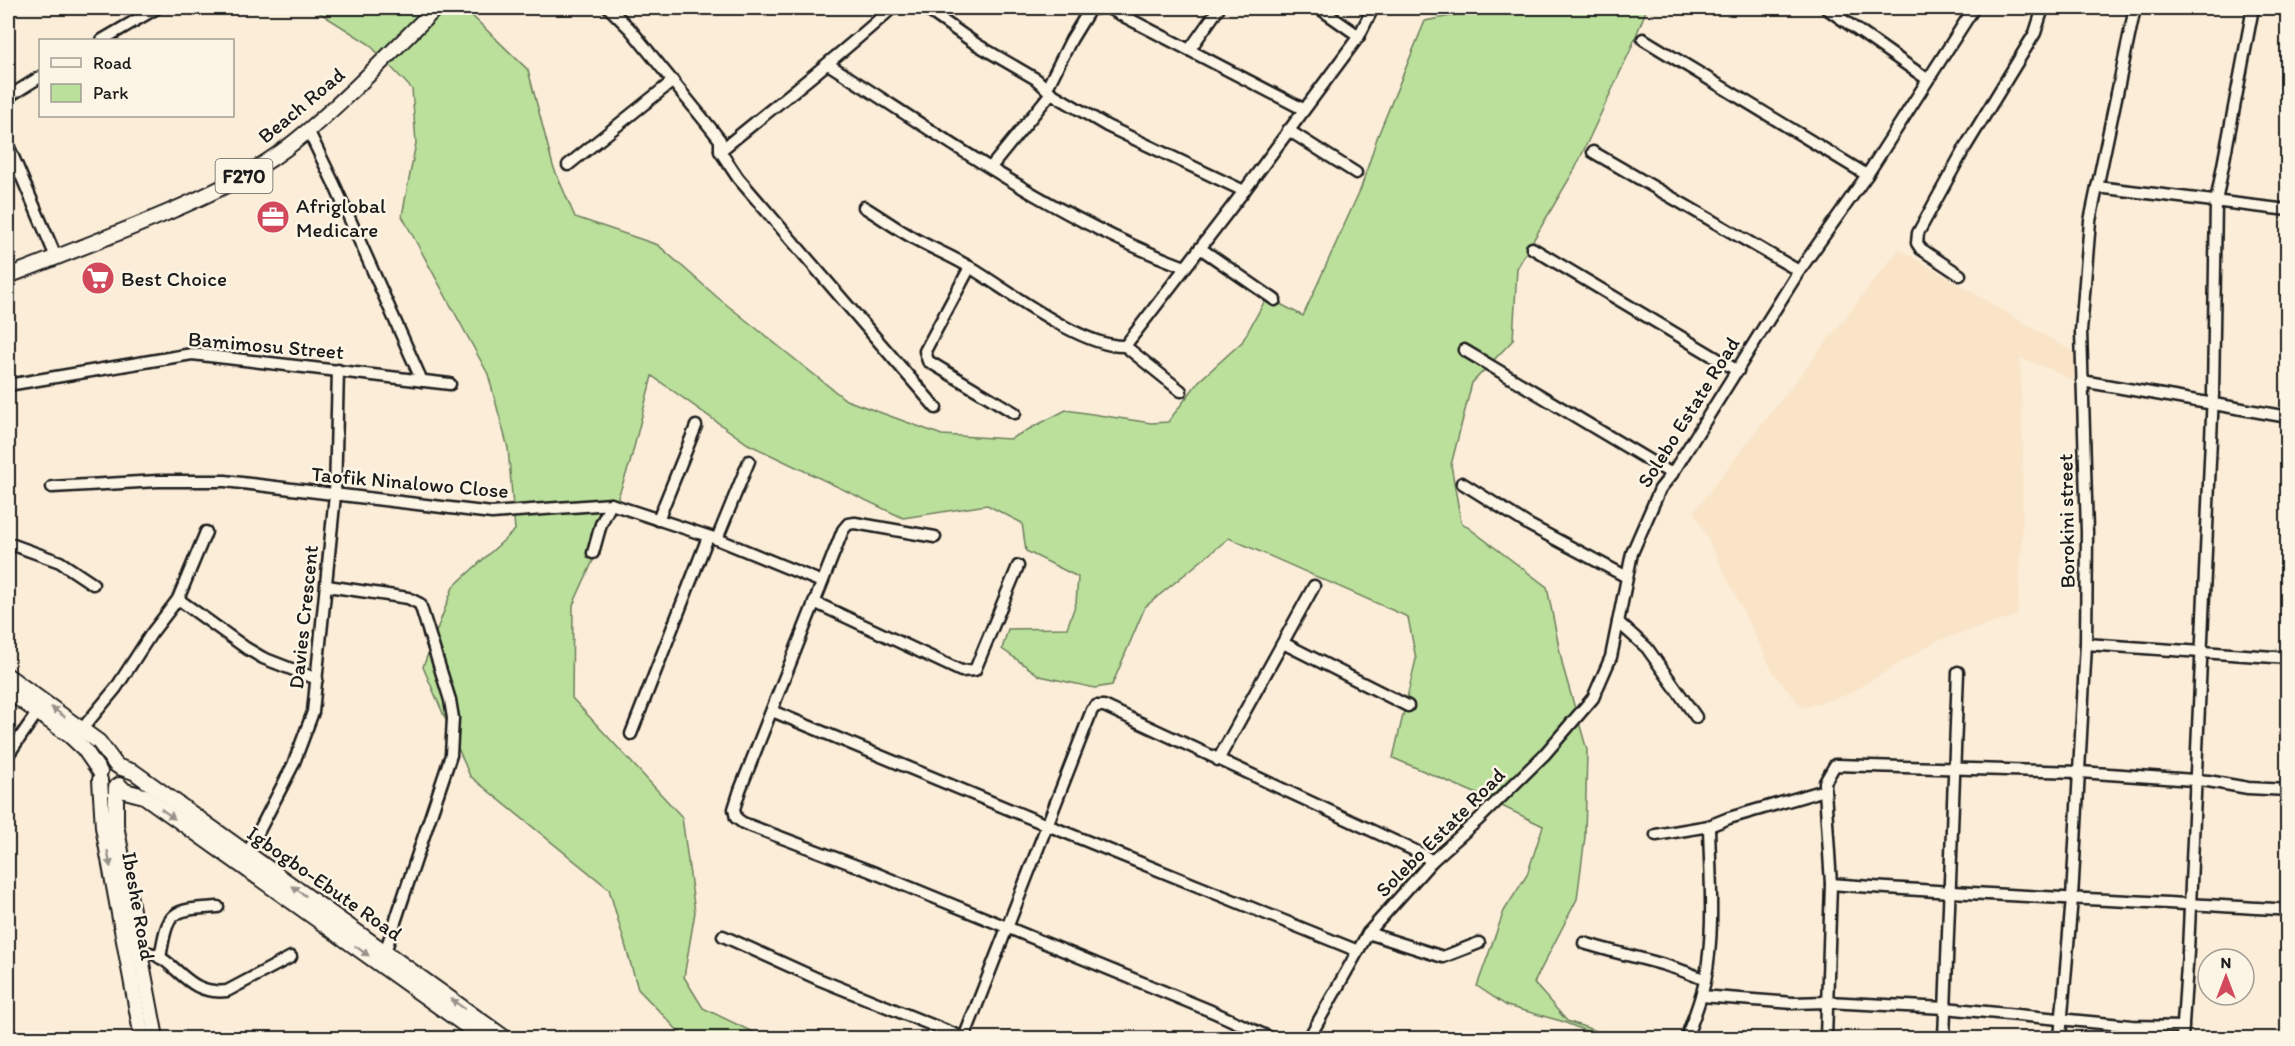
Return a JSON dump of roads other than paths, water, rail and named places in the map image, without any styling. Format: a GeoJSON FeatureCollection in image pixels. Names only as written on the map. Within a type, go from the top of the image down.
{"type":"FeatureCollection","features":[{"type":"Feature","properties":{"kind":"main road","name":"Beach Road"},"geometry":{"type":"LineString","coordinates":[[8,276],[136,226],[221,189],[291,144],[308,130],[347,97],[436,8]]}},
{"type":"Feature","properties":{"kind":"main road"},"geometry":{"type":"LineString","coordinates":[[8,676],[99,742],[123,778],[118,786],[109,788],[84,749],[69,735],[8,691]]}},
{"type":"Feature","properties":{"kind":"main road"},"geometry":{"type":"LineString","coordinates":[[100,776],[104,766],[117,766]]}},
{"type":"Feature","properties":{"kind":"main road","name":"Igbogbo-Ebute Road"},"geometry":{"type":"LineString","coordinates":[[117,766],[134,772],[244,860],[483,1038]]}},
{"type":"Feature","properties":{"kind":"main road","name":"Ibeshe Road"},"geometry":{"type":"LineString","coordinates":[[100,776],[103,826],[142,1038]]}},
{"type":"Feature","properties":{"kind":"main road","name":"Igbogbo-Ebute Road"},"geometry":{"type":"LineString","coordinates":[[118,786],[125,791],[144,796],[244,860],[385,952],[505,1038]]}},
{"type":"Feature","properties":{"kind":"main road","name":"Ibeshe Road"},"geometry":{"type":"LineString","coordinates":[[118,786],[116,825],[156,1038]]}},
{"type":"Feature","properties":{"kind":"street"},"geometry":{"type":"LineString","coordinates":[[104,39],[157,8]]}},
{"type":"Feature","properties":{"kind":"street"},"geometry":{"type":"LineString","coordinates":[[609,8],[673,81],[720,140],[720,151],[738,178],[936,408]]}},
{"type":"Feature","properties":{"kind":"street"},"geometry":{"type":"LineString","coordinates":[[720,151],[828,64],[892,8]]}},
{"type":"Feature","properties":{"kind":"street"},"geometry":{"type":"LineString","coordinates":[[925,8],[976,44],[1036,79],[1049,91],[1107,126],[1244,191]]}},
{"type":"Feature","properties":{"kind":"street"},"geometry":{"type":"LineString","coordinates":[[992,167],[1049,91],[1071,39],[1092,8]]}},
{"type":"Feature","properties":{"kind":"street"},"geometry":{"type":"LineString","coordinates":[[1108,8],[1303,109]]}},
{"type":"Feature","properties":{"kind":"street"},"geometry":{"type":"LineString","coordinates":[[1190,49],[1219,8]]}},
{"type":"Feature","properties":{"kind":"street"},"geometry":{"type":"LineString","coordinates":[[1319,8],[1359,36]]}},
{"type":"Feature","properties":{"kind":"street"},"geometry":{"type":"LineString","coordinates":[[1125,345],[1244,191],[1359,36],[1373,8]]}},
{"type":"Feature","properties":{"kind":"street"},"geometry":{"type":"LineString","coordinates":[[1826,8],[1927,79]]}},
{"type":"Feature","properties":{"kind":"street","name":"Solebo Estate Road"},"geometry":{"type":"LineString","coordinates":[[1310,1038],[1368,933],[1432,861],[1478,820],[1544,755],[1593,698],[1611,657],[1632,553],[1660,489],[1738,371],[1799,271],[1867,175],[1974,8]]}},
{"type":"Feature","properties":{"kind":"street"},"geometry":{"type":"LineString","coordinates":[[1960,275],[1921,249],[1917,243],[1918,234],[1963,151],[2035,33],[2043,8]]}},
{"type":"Feature","properties":{"kind":"street","name":"Borokini street"},"geometry":{"type":"LineString","coordinates":[[2060,1038],[2072,898],[2086,644],[2087,533],[2082,305],[2090,221],[2134,8]]}},
{"type":"Feature","properties":{"kind":"street"},"geometry":{"type":"LineString","coordinates":[[1701,996],[1793,1003],[1827,1002],[1945,1008],[1992,1014],[2061,1018],[2182,1033],[2213,403],[2216,202],[2253,8]]}},
{"type":"Feature","properties":{"kind":"street"},"geometry":{"type":"LineString","coordinates":[[1643,39],[1867,175]]}},
{"type":"Feature","properties":{"kind":"street"},"geometry":{"type":"LineString","coordinates":[[828,64],[1083,222],[1140,250],[1185,267]]}},
{"type":"Feature","properties":{"kind":"street"},"geometry":{"type":"LineString","coordinates":[[8,97],[39,78]]}},
{"type":"Feature","properties":{"kind":"street"},"geometry":{"type":"LineString","coordinates":[[568,165],[673,81]]}},
{"type":"Feature","properties":{"kind":"street"},"geometry":{"type":"LineString","coordinates":[[308,130],[422,381]]}},
{"type":"Feature","properties":{"kind":"street"},"geometry":{"type":"LineString","coordinates":[[1288,130],[1356,172]]}},
{"type":"Feature","properties":{"kind":"street"},"geometry":{"type":"LineString","coordinates":[[8,145],[56,257]]}},
{"type":"Feature","properties":{"kind":"street"},"geometry":{"type":"LineString","coordinates":[[1593,152],[1799,271]]}},
{"type":"Feature","properties":{"kind":"street"},"geometry":{"type":"LineString","coordinates":[[2097,187],[2288,210]]}},
{"type":"Feature","properties":{"kind":"street"},"geometry":{"type":"LineString","coordinates":[[864,207],[911,237],[970,267],[1022,302],[1093,340],[1111,346],[1125,345],[1181,392]]}},
{"type":"Feature","properties":{"kind":"street"},"geometry":{"type":"LineString","coordinates":[[1200,248],[1275,300]]}},
{"type":"Feature","properties":{"kind":"street"},"geometry":{"type":"LineString","coordinates":[[1532,248],[1738,371]]}},
{"type":"Feature","properties":{"kind":"street"},"geometry":{"type":"LineString","coordinates":[[970,267],[925,351],[925,357],[928,361],[1016,413]]}},
{"type":"Feature","properties":{"kind":"street"},"geometry":{"type":"LineString","coordinates":[[1464,350],[1672,474]]}},
{"type":"Feature","properties":{"kind":"street","name":"Bamimosu Street"},"geometry":{"type":"LineString","coordinates":[[8,385],[192,354],[450,384]]}},
{"type":"Feature","properties":{"kind":"street","name":"Davies Crescent"},"geometry":{"type":"LineString","coordinates":[[244,860],[293,765],[313,712],[335,495],[338,370]]}},
{"type":"Feature","properties":{"kind":"street"},"geometry":{"type":"LineString","coordinates":[[2082,381],[2288,417]]}},
{"type":"Feature","properties":{"kind":"street"},"geometry":{"type":"LineString","coordinates":[[658,520],[696,426]]}},
{"type":"Feature","properties":{"kind":"street"},"geometry":{"type":"LineString","coordinates":[[631,734],[713,538],[749,460]]}},
{"type":"Feature","properties":{"kind":"street","name":"Taofik Ninalowo Close"},"geometry":{"type":"LineString","coordinates":[[52,487],[191,480],[225,481],[492,513],[610,504],[713,538],[822,582]]}},
{"type":"Feature","properties":{"kind":"street"},"geometry":{"type":"LineString","coordinates":[[1462,483],[1529,525],[1628,577]]}},
{"type":"Feature","properties":{"kind":"street"},"geometry":{"type":"LineString","coordinates":[[593,553],[601,524],[610,504]]}},
{"type":"Feature","properties":{"kind":"street"},"geometry":{"type":"LineString","coordinates":[[935,537],[855,523],[848,524],[843,530],[740,790],[734,810],[736,818],[743,823],[870,871],[1211,1011],[1270,1038]]}},
{"type":"Feature","properties":{"kind":"street"},"geometry":{"type":"LineString","coordinates":[[82,729],[116,688],[151,634],[178,598],[206,532]]}},
{"type":"Feature","properties":{"kind":"street"},"geometry":{"type":"LineString","coordinates":[[8,543],[60,562],[93,584]]}},
{"type":"Feature","properties":{"kind":"street"},"geometry":{"type":"LineString","coordinates":[[814,602],[961,671],[975,670],[1018,566]]}},
{"type":"Feature","properties":{"kind":"street"},"geometry":{"type":"LineString","coordinates":[[327,586],[408,598],[420,604],[450,700],[453,718],[451,755],[385,952]]}},
{"type":"Feature","properties":{"kind":"street"},"geometry":{"type":"LineString","coordinates":[[1218,760],[1314,586]]}},
{"type":"Feature","properties":{"kind":"street"},"geometry":{"type":"LineString","coordinates":[[178,598],[263,658],[317,679]]}},
{"type":"Feature","properties":{"kind":"street"},"geometry":{"type":"LineString","coordinates":[[1618,622],[1647,648],[1696,717]]}},
{"type":"Feature","properties":{"kind":"street"},"geometry":{"type":"LineString","coordinates":[[1283,643],[1408,706]]}},
{"type":"Feature","properties":{"kind":"street"},"geometry":{"type":"LineString","coordinates":[[2086,644],[2288,658]]}},
{"type":"Feature","properties":{"kind":"street"},"geometry":{"type":"LineString","coordinates":[[1944,1038],[1958,672]]}},
{"type":"Feature","properties":{"kind":"street"},"geometry":{"type":"LineString","coordinates":[[723,936],[818,979],[964,1038],[1005,928],[1092,710],[1096,706],[1104,706],[1420,853],[1432,861]]}},
{"type":"Feature","properties":{"kind":"street"},"geometry":{"type":"LineString","coordinates":[[772,711],[1358,951]]}},
{"type":"Feature","properties":{"kind":"street"},"geometry":{"type":"LineString","coordinates":[[8,755],[37,713]]}},
{"type":"Feature","properties":{"kind":"street"},"geometry":{"type":"LineString","coordinates":[[1826,1038],[1831,884],[1825,782],[1835,765],[2080,772],[2288,790]]}},
{"type":"Feature","properties":{"kind":"street"},"geometry":{"type":"LineString","coordinates":[[1656,835],[1709,826],[1825,790]]}},
{"type":"Feature","properties":{"kind":"street"},"geometry":{"type":"LineString","coordinates":[[1686,1038],[1705,980],[1710,928],[1709,826]]}},
{"type":"Feature","properties":{"kind":"street"},"geometry":{"type":"LineString","coordinates":[[1831,884],[2288,910]]}},
{"type":"Feature","properties":{"kind":"street"},"geometry":{"type":"LineString","coordinates":[[160,958],[165,929],[168,920],[174,914],[191,908],[218,907]]}},
{"type":"Feature","properties":{"kind":"street"},"geometry":{"type":"LineString","coordinates":[[1368,933],[1443,957],[1479,944]]}},
{"type":"Feature","properties":{"kind":"street"},"geometry":{"type":"LineString","coordinates":[[1584,943],[1686,971],[1705,980]]}},
{"type":"Feature","properties":{"kind":"street"},"geometry":{"type":"LineString","coordinates":[[140,951],[157,954],[192,984],[205,991],[216,992],[227,991],[291,957]]}},
{"type":"Feature","properties":{"kind":"place","name":"Afriglobal Medicare"},"geometry":{"type":"Point","coordinates":[273,217]}},
{"type":"Feature","properties":{"kind":"place","name":"Best Choice"},"geometry":{"type":"Point","coordinates":[98,278]}}]}
